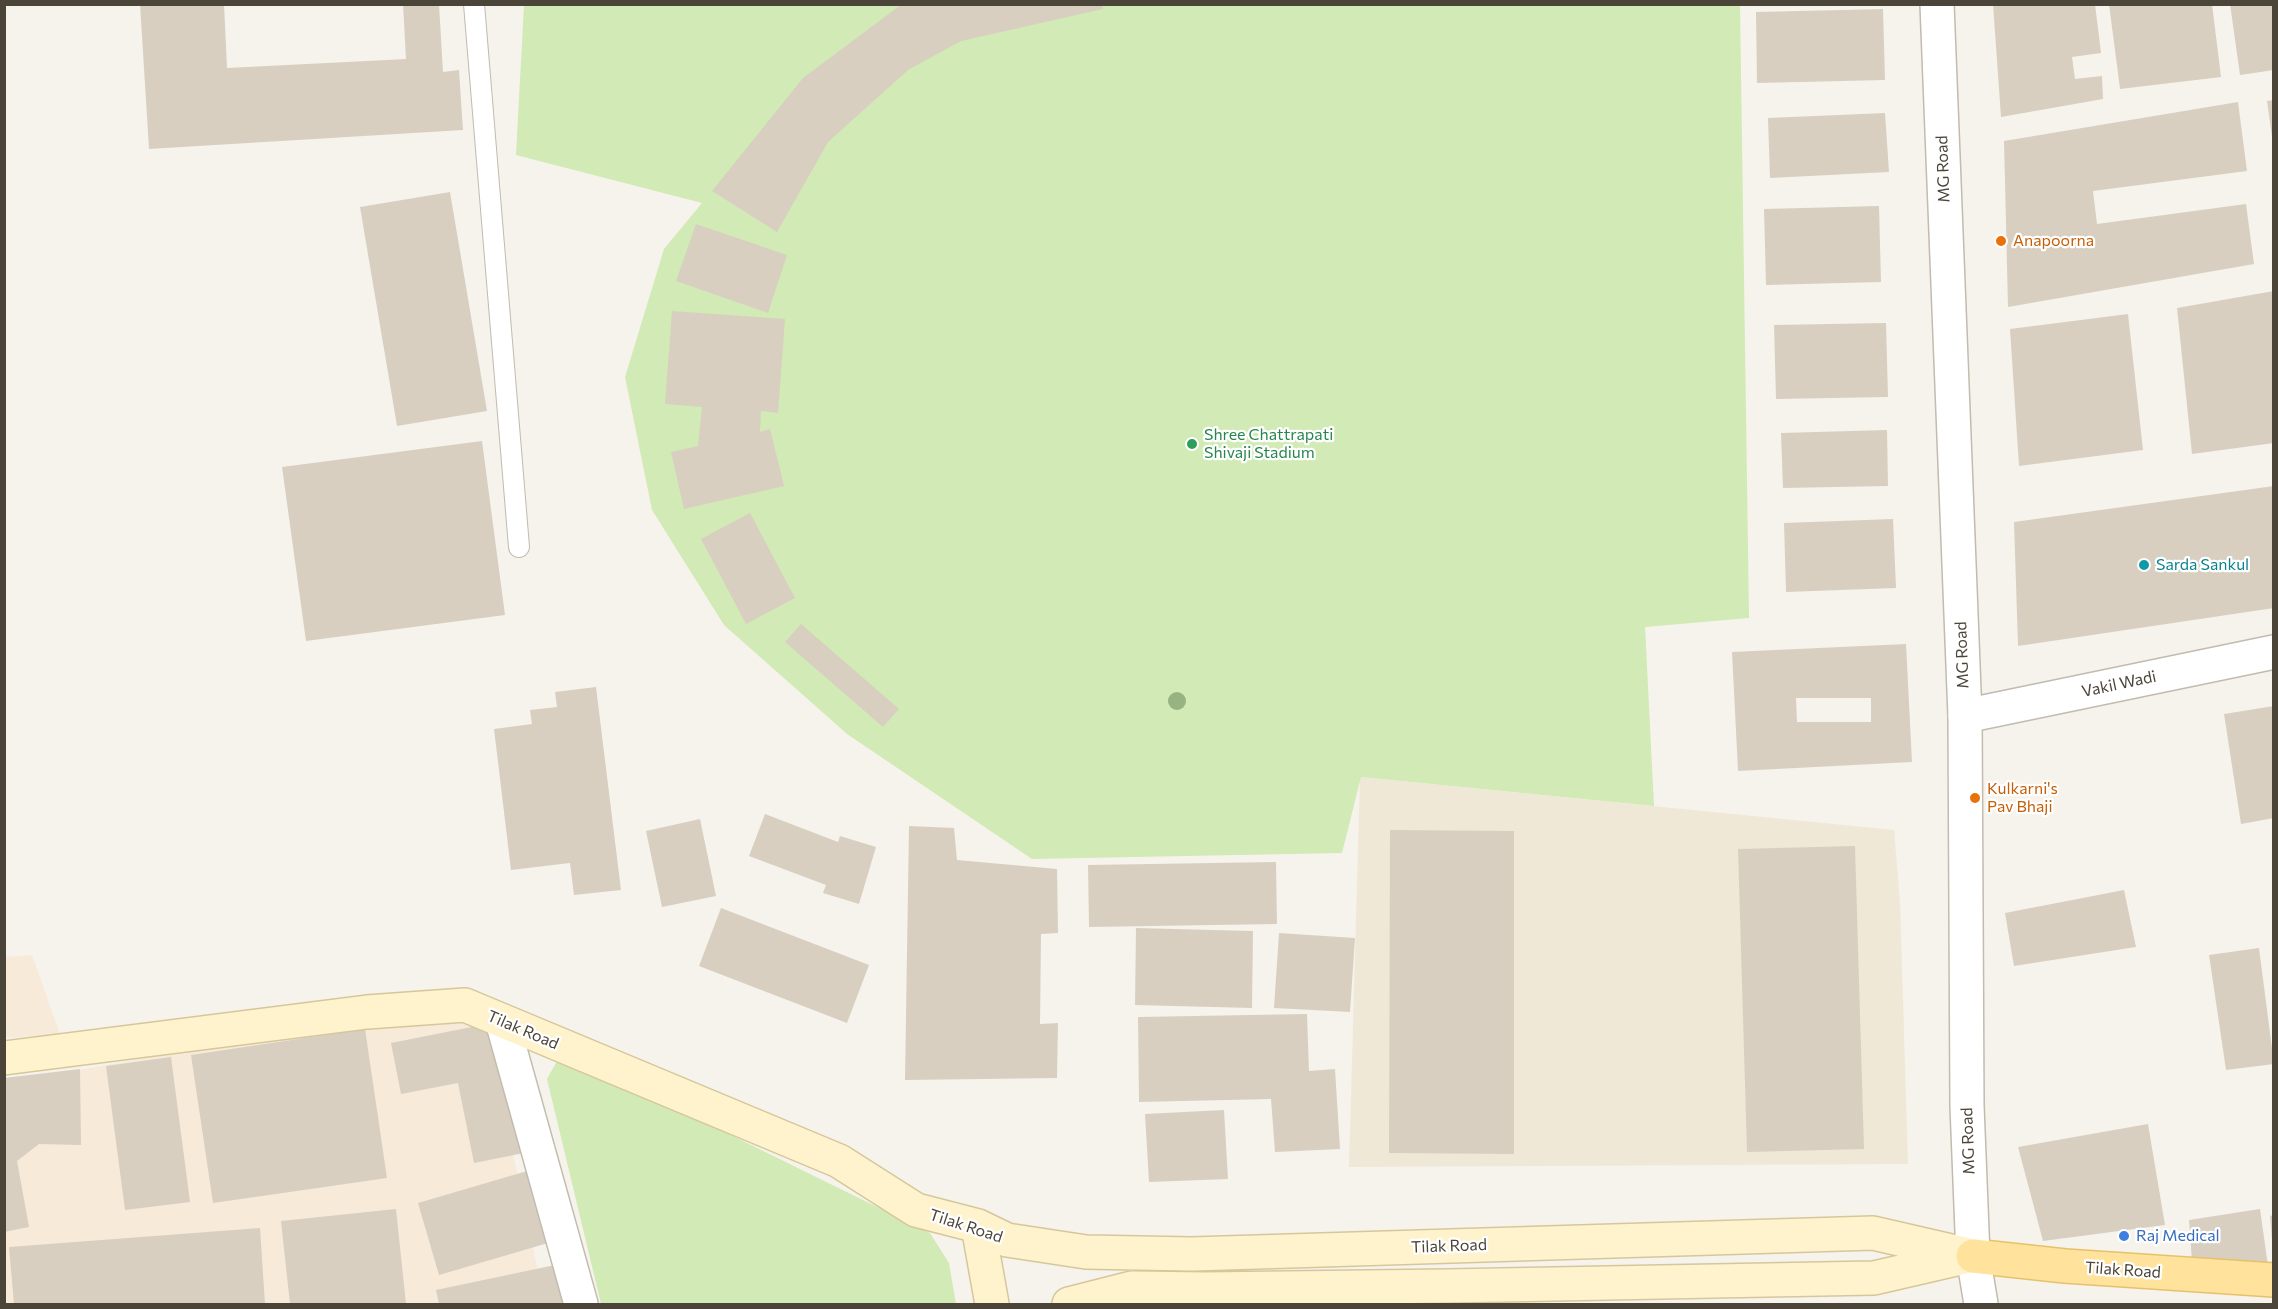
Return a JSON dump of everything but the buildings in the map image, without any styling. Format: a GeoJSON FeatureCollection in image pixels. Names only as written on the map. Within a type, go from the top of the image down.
{"type":"FeatureCollection","features":[{"type":"Feature","properties":{"kind":"main road","name":"Tilak Road"},"geometry":{"type":"LineString","coordinates":[[4,1058],[367,1012],[465,1005],[839,1161],[916,1210],[978,1226],[1007,1240],[1086,1252],[1192,1254],[1873,1233],[1973,1256],[2065,1266],[2274,1280]]}},
{"type":"Feature","properties":{"kind":"main road"},"geometry":{"type":"LineString","coordinates":[[978,1226],[992,1305]]}},
{"type":"Feature","properties":{"kind":"main road","name":"Tilak Road"},"geometry":{"type":"LineString","coordinates":[[1069,1305],[1132,1288],[1460,1286],[1874,1278],[1973,1256]]}},
{"type":"Feature","properties":{"kind":"street","name":"MG Road"},"geometry":{"type":"LineString","coordinates":[[1936,4],[1965,716],[1966,1106],[1973,1256],[1981,1305]]}},
{"type":"Feature","properties":{"kind":"street","name":"Vakil Wadi"},"geometry":{"type":"LineString","coordinates":[[1965,716],[2274,652]]}},
{"type":"Feature","properties":{"kind":"street"},"geometry":{"type":"LineString","coordinates":[[502,1021],[581,1305]]}},
{"type":"Feature","properties":{"kind":"lane"},"geometry":{"type":"LineString","coordinates":[[474,4],[519,547]]}},
{"type":"Feature","properties":{"kind":"shaded area"},"geometry":{"type":"Polygon","coordinates":[[[1360,777],[1894,830],[1900,902],[1908,1164],[1349,1167],[1360,777]]]}},
{"type":"Feature","properties":{"kind":"shaded area"},"geometry":{"type":"Polygon","coordinates":[[[32,955],[60,1034],[5,1038],[5,957],[32,955]]]}},
{"type":"Feature","properties":{"kind":"shaded area"},"geometry":{"type":"Polygon","coordinates":[[[379,1017],[485,1022],[545,1304],[5,1304],[5,1083],[379,1017]]]}},
{"type":"Feature","properties":{"kind":"green space","name":"Shree Chattrapati Shivaji Stadium"},"geometry":{"type":"Polygon","coordinates":[[[524,5],[1740,5],[1749,618],[1645,627],[1654,806],[1361,777],[1342,853],[1032,859],[847,734],[724,625],[652,510],[625,377],[664,249],[702,203],[516,155],[524,5]]]}},
{"type":"Feature","properties":{"kind":"green space"},"geometry":{"type":"Polygon","coordinates":[[[562,1052],[930,1233],[949,1263],[956,1304],[601,1304],[547,1079],[562,1052]]]}},
{"type":"Feature","properties":{"kind":"place","name":"Anapoorna"},"geometry":{"type":"Point","coordinates":[2001,241]}},
{"type":"Feature","properties":{"kind":"place","name":"Shree Chattrapati Shivaji Stadium"},"geometry":{"type":"Point","coordinates":[1192,444]}},
{"type":"Feature","properties":{"kind":"place","name":"Sarda Sankul"},"geometry":{"type":"Point","coordinates":[2144,565]}},
{"type":"Feature","properties":{"kind":"place","name":"Kulkarni's Pav Bhaji"},"geometry":{"type":"Point","coordinates":[1975,798]}},
{"type":"Feature","properties":{"kind":"place","name":"Raj Medical"},"geometry":{"type":"Point","coordinates":[2124,1236]}}]}
